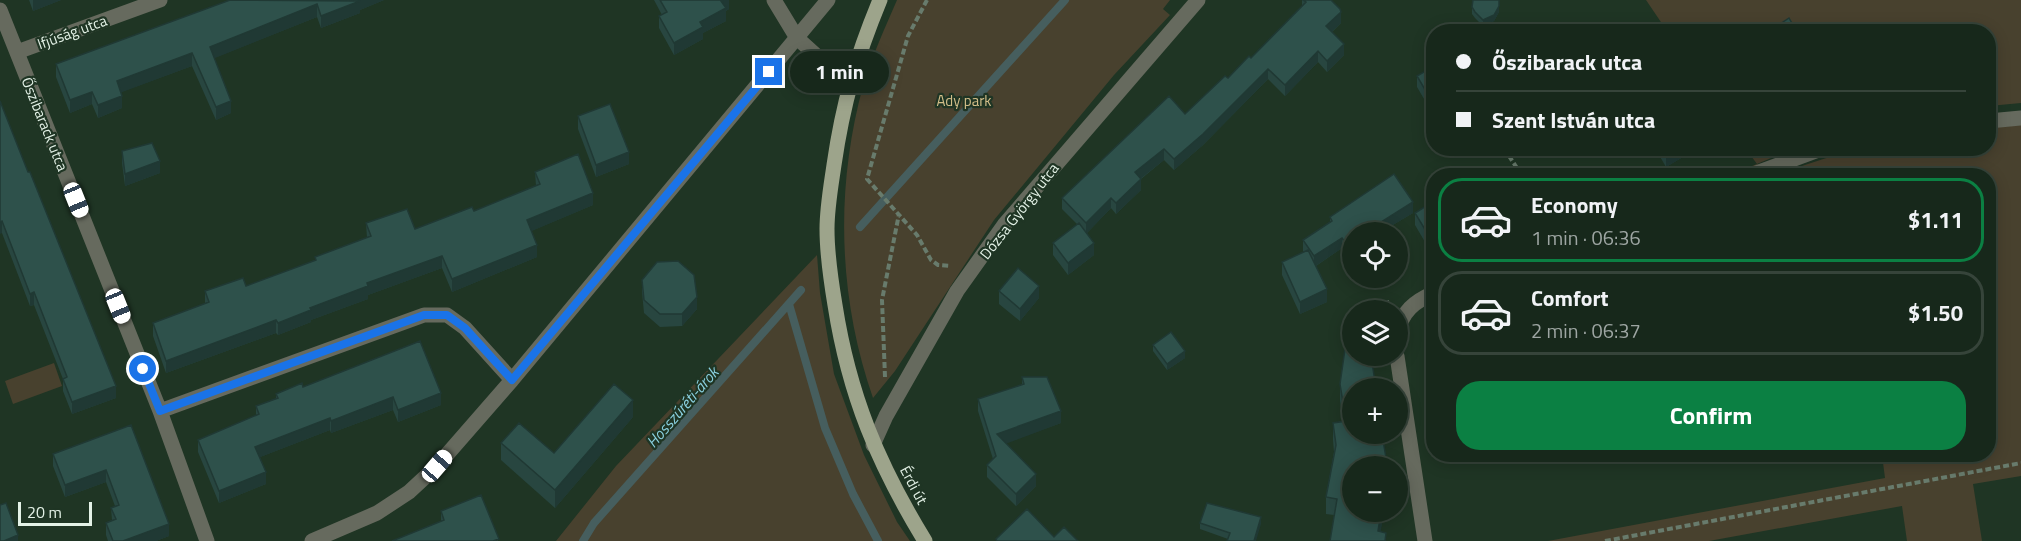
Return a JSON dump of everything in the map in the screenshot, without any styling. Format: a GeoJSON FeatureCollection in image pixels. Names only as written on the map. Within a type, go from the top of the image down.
{"type":"FeatureCollection","features":[{"type":"Feature","properties":{"kind":"main road","name":"Érdi út"},"geometry":{"type":"LineString","coordinates":[[880,0],[863,40],[841,117],[829,198],[827,229],[840,340],[855,396],[873,445],[899,499],[925,541]]}},
{"type":"Feature","properties":{"kind":"street","name":"Ifjúság utca"},"geometry":{"type":"LineString","coordinates":[[17,52],[160,0]]}},
{"type":"Feature","properties":{"kind":"street"},"geometry":{"type":"LineString","coordinates":[[774,0],[797,38],[849,85]]}},
{"type":"Feature","properties":{"kind":"street"},"geometry":{"type":"LineString","coordinates":[[312,541],[377,513],[409,492],[437,466],[512,380],[828,0]]}},
{"type":"Feature","properties":{"kind":"street","name":"Dózsa György utca"},"geometry":{"type":"LineString","coordinates":[[873,445],[887,413],[957,291],[1004,225],[1198,0]]}},
{"type":"Feature","properties":{"kind":"street","name":"Őszibarack utca"},"geometry":{"type":"LineString","coordinates":[[0,10],[160,411],[207,541]]}},
{"type":"Feature","properties":{"kind":"street"},"geometry":{"type":"LineString","coordinates":[[1996,120],[2021,118]]}},
{"type":"Feature","properties":{"kind":"street"},"geometry":{"type":"LineString","coordinates":[[1770,168],[1802,156]]}},
{"type":"Feature","properties":{"kind":"street"},"geometry":{"type":"LineString","coordinates":[[1408,308],[1426,296]]}},
{"type":"Feature","properties":{"kind":"street"},"geometry":{"type":"LineString","coordinates":[[160,411],[424,315],[447,315],[465,328],[512,380]]}},
{"type":"Feature","properties":{"kind":"street"},"geometry":{"type":"LineString","coordinates":[[1399,366],[1425,541]]}},
{"type":"Feature","properties":{"kind":"path"},"geometry":{"type":"LineString","coordinates":[[927,0],[908,36],[867,179],[917,235],[935,264],[972,270]]}},
{"type":"Feature","properties":{"kind":"path"},"geometry":{"type":"LineString","coordinates":[[885,378],[882,300],[899,214]]}},
{"type":"Feature","properties":{"kind":"path"},"geometry":{"type":"LineString","coordinates":[[1605,541],[2021,464]]}},
{"type":"Feature","properties":{"kind":"green space","name":"Ady park"},"geometry":{"type":"Polygon","coordinates":[[[897,0],[1170,0],[1163,9],[1170,15],[1114,75],[994,220],[895,371],[873,398],[861,360],[847,282],[844,243],[845,203],[854,125],[863,86],[897,0]]]}},
{"type":"Feature","properties":{"kind":"green space"},"geometry":{"type":"Polygon","coordinates":[[[1646,0],[2021,0],[2021,103],[1996,105],[1996,24],[1662,24],[1646,0]]]}},
{"type":"Feature","properties":{"kind":"green space"},"geometry":{"type":"Polygon","coordinates":[[[2021,125],[2021,476],[1973,484],[1982,541],[1907,541],[1902,506],[1709,541],[1548,541],[1885,478],[1883,462],[1996,462],[1996,168],[1796,168],[1832,156],[1996,156],[1996,127],[2021,125]]]}},
{"type":"Feature","properties":{"kind":"green space"},"geometry":{"type":"Polygon","coordinates":[[[1751,156],[1776,156],[1757,164],[1751,156]]]}},
{"type":"Feature","properties":{"kind":"green space"},"geometry":{"type":"Polygon","coordinates":[[[1757,164],[1760,168],[1747,168],[1757,164]]]}},
{"type":"Feature","properties":{"kind":"green space"},"geometry":{"type":"Polygon","coordinates":[[[817,255],[820,293],[834,374],[864,455],[897,522],[910,541],[556,541],[616,466],[817,255]]]}},
{"type":"Feature","properties":{"kind":"green space"},"geometry":{"type":"Polygon","coordinates":[[[54,363],[62,386],[13,404],[5,381],[54,363]]]}},
{"type":"Feature","properties":{"kind":"building"},"geometry":{"type":"Polygon","coordinates":[[[230,0],[360,1],[321,16],[317,4],[210,47],[231,101],[216,107],[192,53],[117,81],[122,96],[98,105],[92,92],[70,100],[56,64],[230,0]]]}},
{"type":"Feature","properties":{"kind":"building"},"geometry":{"type":"Polygon","coordinates":[[[660,0],[723,0],[721,1],[726,8],[700,22],[703,27],[674,43],[659,16],[667,12],[660,0]]]}},
{"type":"Feature","properties":{"kind":"building"},"geometry":{"type":"Polygon","coordinates":[[[1303,0],[1331,0],[1340,9],[1341,12],[1326,26],[1344,44],[1327,61],[1318,51],[1285,85],[1268,69],[1203,134],[1174,159],[1164,149],[1135,172],[1141,179],[1116,203],[1111,198],[1086,223],[1062,198],[1169,96],[1185,114],[1225,76],[1228,78],[1249,56],[1251,58],[1306,2],[1303,0]]]}},
{"type":"Feature","properties":{"kind":"building"},"geometry":{"type":"Polygon","coordinates":[[[1473,0],[1499,0],[1499,6],[1494,15],[1483,20],[1472,7],[1473,0]]]}},
{"type":"Feature","properties":{"kind":"building"},"geometry":{"type":"Polygon","coordinates":[[[1789,18],[1792,24],[1780,24],[1789,18]]]}},
{"type":"Feature","properties":{"kind":"building"},"geometry":{"type":"Polygon","coordinates":[[[1426,71],[1426,91],[1417,76],[1426,71]]]}},
{"type":"Feature","properties":{"kind":"building"},"geometry":{"type":"Polygon","coordinates":[[[0,101],[116,386],[72,402],[63,379],[67,377],[34,292],[30,294],[2,221],[0,222],[0,101]]]}},
{"type":"Feature","properties":{"kind":"building"},"geometry":{"type":"Polygon","coordinates":[[[610,104],[629,152],[596,165],[578,116],[610,104]]]}},
{"type":"Feature","properties":{"kind":"building"},"geometry":{"type":"Polygon","coordinates":[[[152,143],[160,161],[125,174],[122,151],[152,143]]]}},
{"type":"Feature","properties":{"kind":"building"},"geometry":{"type":"Polygon","coordinates":[[[578,154],[593,193],[527,220],[537,245],[452,279],[442,256],[367,283],[368,286],[278,323],[276,320],[166,361],[153,323],[209,302],[205,291],[243,278],[246,286],[316,260],[315,257],[371,236],[366,223],[407,209],[415,229],[472,207],[474,211],[540,184],[535,172],[578,154]]]}},
{"type":"Feature","properties":{"kind":"building"},"geometry":{"type":"Polygon","coordinates":[[[1394,174],[1413,202],[1381,222],[1342,222],[1342,238],[1314,256],[1303,240],[1332,221],[1330,217],[1394,174]]]}},
{"type":"Feature","properties":{"kind":"building"},"geometry":{"type":"Polygon","coordinates":[[[1426,206],[1426,231],[1415,213],[1426,206]]]}},
{"type":"Feature","properties":{"kind":"building"},"geometry":{"type":"Polygon","coordinates":[[[1079,223],[1094,243],[1068,263],[1053,243],[1079,223]]]}},
{"type":"Feature","properties":{"kind":"building"},"geometry":{"type":"Polygon","coordinates":[[[1308,250],[1327,289],[1300,302],[1282,262],[1308,250]]]}},
{"type":"Feature","properties":{"kind":"building"},"geometry":{"type":"Polygon","coordinates":[[[678,261],[694,275],[697,297],[682,314],[660,314],[644,300],[642,280],[657,262],[678,261]]]}},
{"type":"Feature","properties":{"kind":"building"},"geometry":{"type":"Polygon","coordinates":[[[1018,268],[1039,286],[1020,309],[999,291],[1018,268]]]}},
{"type":"Feature","properties":{"kind":"building"},"geometry":{"type":"Polygon","coordinates":[[[1171,332],[1185,351],[1167,364],[1153,345],[1171,332]]]}},
{"type":"Feature","properties":{"kind":"building"},"geometry":{"type":"Polygon","coordinates":[[[420,341],[441,393],[398,410],[393,397],[255,447],[266,472],[219,491],[198,440],[259,414],[256,406],[278,398],[276,394],[302,383],[303,387],[420,341]]]}},
{"type":"Feature","properties":{"kind":"building"},"geometry":{"type":"Polygon","coordinates":[[[1343,366],[1373,366],[1374,378],[1342,378],[1342,396],[1340,384],[1343,366]]]}},
{"type":"Feature","properties":{"kind":"building"},"geometry":{"type":"Polygon","coordinates":[[[1022,377],[1047,377],[1061,411],[997,434],[1036,474],[1016,494],[987,465],[996,456],[978,399],[1024,384],[1022,377]]]}},
{"type":"Feature","properties":{"kind":"building"},"geometry":{"type":"Polygon","coordinates":[[[614,384],[633,400],[555,490],[501,443],[519,423],[554,453],[614,384]]]}},
{"type":"Feature","properties":{"kind":"building"},"geometry":{"type":"Polygon","coordinates":[[[1342,422],[1342,444],[1384,444],[1386,456],[1342,456],[1342,522],[1379,522],[1378,531],[1386,533],[1385,541],[1330,541],[1337,499],[1326,497],[1336,445],[1333,423],[1342,422]]]}},
{"type":"Feature","properties":{"kind":"building"},"geometry":{"type":"Polygon","coordinates":[[[131,425],[169,524],[123,541],[113,541],[106,523],[116,519],[111,508],[119,505],[106,470],[65,485],[53,454],[131,425]]]}},
{"type":"Feature","properties":{"kind":"building"},"geometry":{"type":"Polygon","coordinates":[[[481,495],[499,539],[493,541],[392,541],[444,520],[441,511],[481,495]]]}},
{"type":"Feature","properties":{"kind":"building"},"geometry":{"type":"Polygon","coordinates":[[[6,503],[18,535],[0,541],[0,505],[6,503]]]}},
{"type":"Feature","properties":{"kind":"building"},"geometry":{"type":"Polygon","coordinates":[[[1207,503],[1261,517],[1254,541],[1227,541],[1230,533],[1200,523],[1207,503]]]}},
{"type":"Feature","properties":{"kind":"building"},"geometry":{"type":"Polygon","coordinates":[[[1027,509],[1054,537],[1064,527],[1078,541],[997,541],[996,539],[1027,509]]]}},
{"type":"Feature","properties":{"kind":"waterway","name":"Hosszúréti-árok"},"geometry":{"type":"LineString","coordinates":[[860,227],[1065,0]]}},
{"type":"Feature","properties":{"kind":"waterway","name":"Hosszúréti-árok"},"geometry":{"type":"LineString","coordinates":[[583,541],[594,523],[801,290]]}},
{"type":"Feature","properties":{"kind":"waterway"},"geometry":{"type":"LineString","coordinates":[[789,304],[825,428],[853,494],[878,541]]}},
{"type":"Feature","properties":{"kind":"route"},"geometry":{"type":"LineString","coordinates":[[143,369],[160,411],[424,315],[447,315],[465,328],[512,380],[769,72]]}}]}
